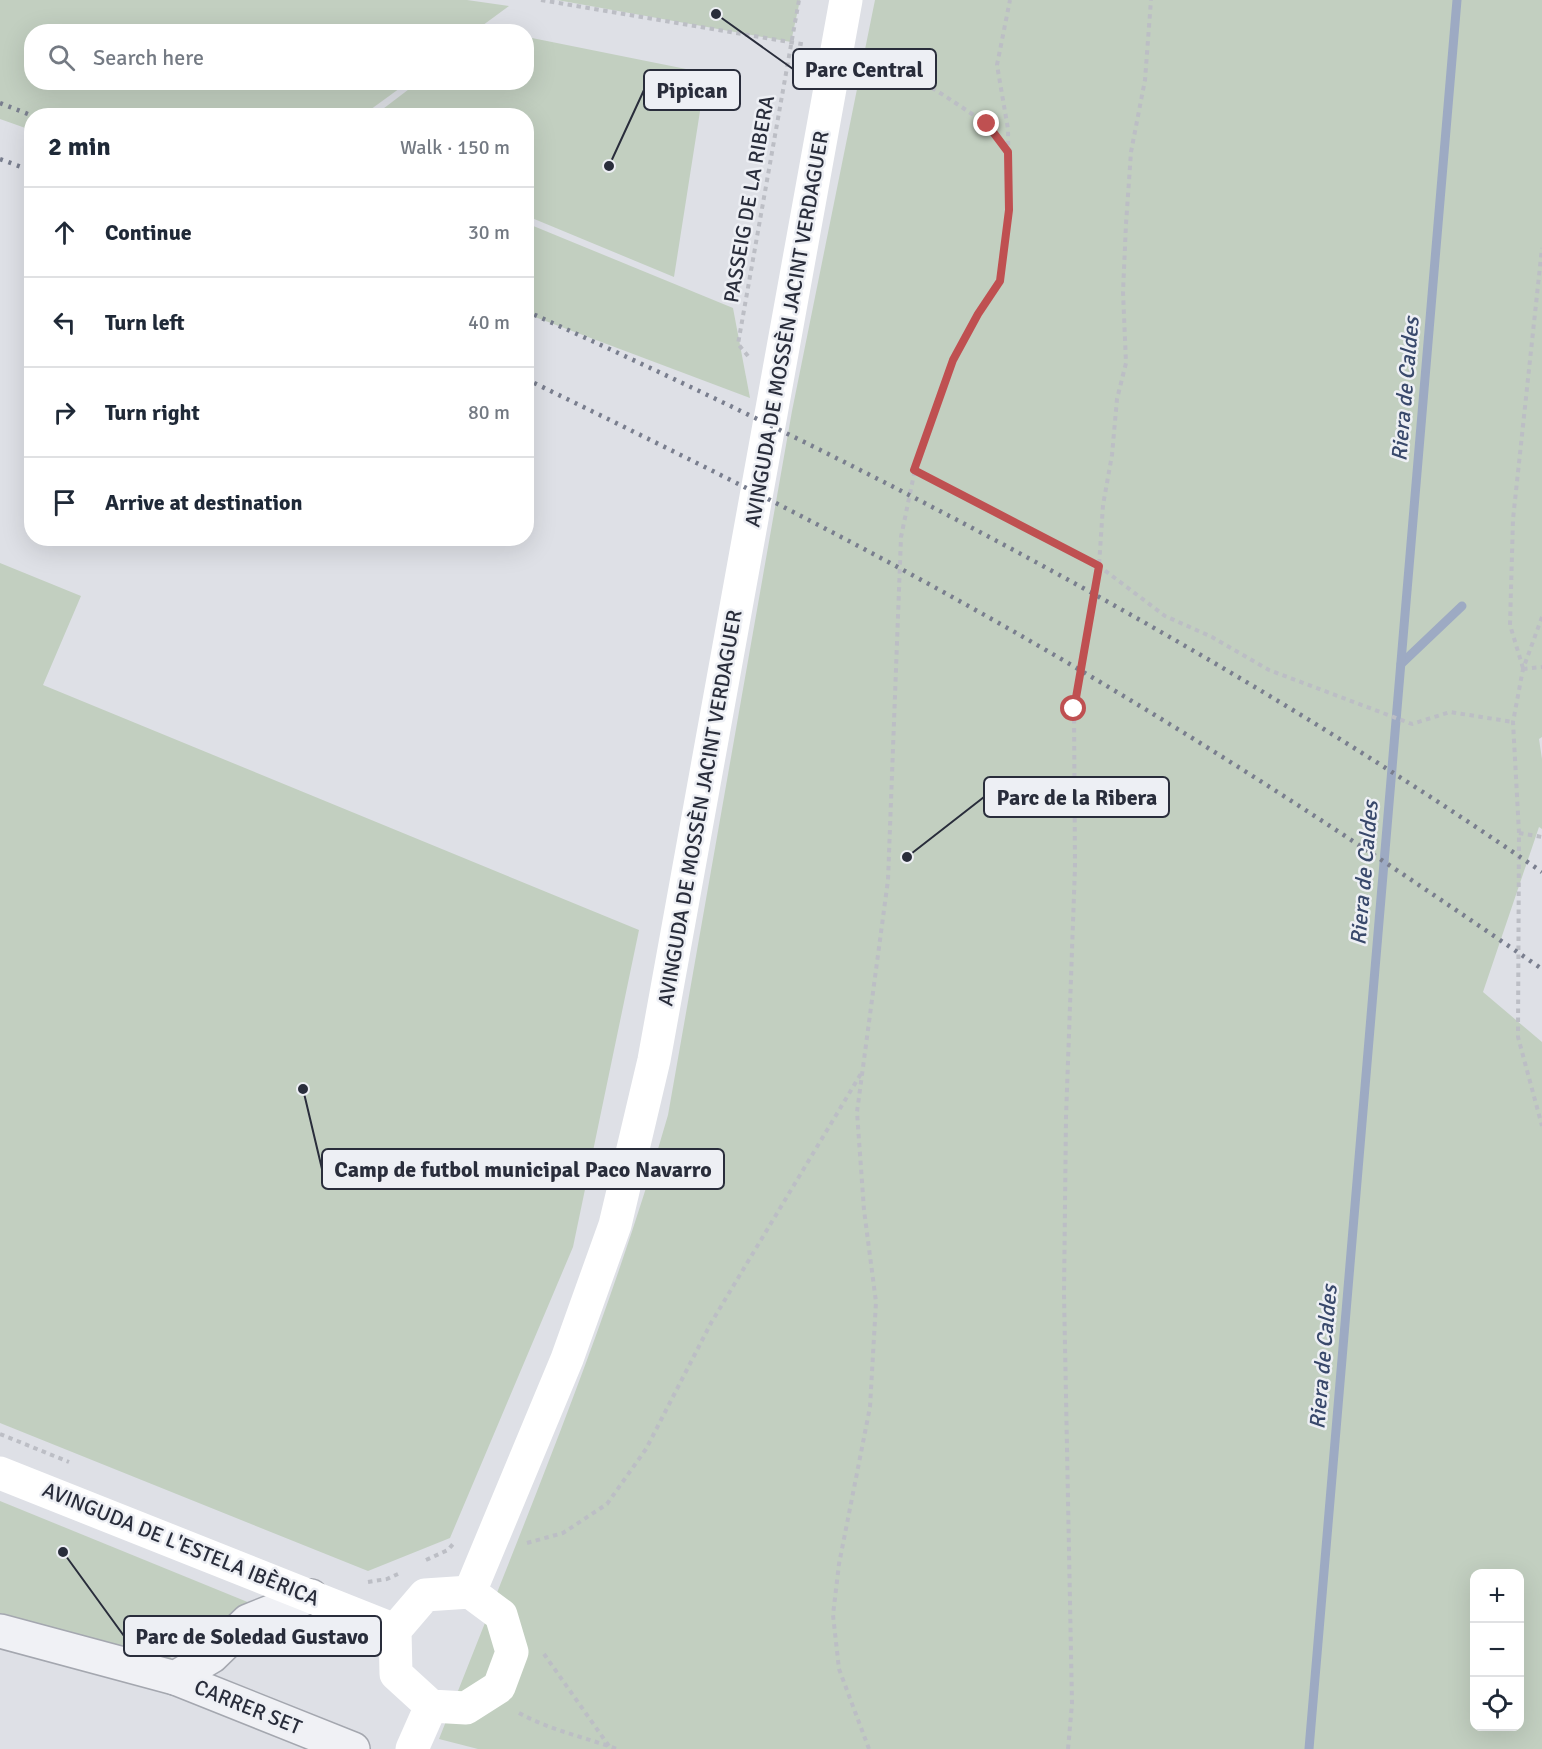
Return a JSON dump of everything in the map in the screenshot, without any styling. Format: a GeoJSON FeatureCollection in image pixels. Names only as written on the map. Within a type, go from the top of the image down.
{"type":"FeatureCollection","features":[{"type":"Feature","properties":{"kind":"main road","name":"AVINGUDA DE MOSSÈN JACINT VERDAGUER"},"geometry":{"type":"LineString","coordinates":[[470,1592],[567,1359],[615,1225],[654,1060],[846,0]]}},
{"type":"Feature","properties":{"kind":"main road","name":"AVINGUDA DE L'ESTELA IBÈRICA"},"geometry":{"type":"LineString","coordinates":[[0,1473],[395,1630]]}},
{"type":"Feature","properties":{"kind":"main road"},"geometry":{"type":"LineString","coordinates":[[470,1592],[501,1615],[512,1652],[495,1690],[466,1708],[431,1706],[396,1674],[395,1630],[425,1595],[470,1592]]}},
{"type":"Feature","properties":{"kind":"main road"},"geometry":{"type":"LineString","coordinates":[[412,1749],[431,1706]]}},
{"type":"Feature","properties":{"kind":"street","name":"CARRER SET"},"geometry":{"type":"LineString","coordinates":[[175,1678],[212,1656],[248,1621],[311,1596]]}},
{"type":"Feature","properties":{"kind":"street","name":"CARRER SET"},"geometry":{"type":"LineString","coordinates":[[0,1631],[175,1678],[353,1749]]}},
{"type":"Feature","properties":{"kind":"path"},"geometry":{"type":"LineString","coordinates":[[541,0],[863,56],[915,77],[987,124],[1008,152]]}},
{"type":"Feature","properties":{"kind":"path","name":"PASSEIG DE LA RIBERA"},"geometry":{"type":"LineString","coordinates":[[776,390],[738,344],[799,0]]}},
{"type":"Feature","properties":{"kind":"path"},"geometry":{"type":"LineString","coordinates":[[869,1749],[839,1669],[833,1615],[839,1564],[870,1407],[875,1314],[857,1112],[888,880],[901,537],[914,470],[953,360],[978,314],[1000,281],[1009,210],[1008,129],[997,65],[1010,0]]}},
{"type":"Feature","properties":{"kind":"path"},"geometry":{"type":"LineString","coordinates":[[1068,1749],[1072,1704],[1064,1317],[1066,1117],[1075,867],[1074,709],[1099,566],[1103,505],[1112,455],[1117,399],[1126,363],[1123,292],[1126,224],[1131,152],[1145,80],[1151,0]]}},
{"type":"Feature","properties":{"kind":"path"},"geometry":{"type":"LineString","coordinates":[[1523,669],[1510,625],[1511,555],[1518,452],[1542,248]]}},
{"type":"Feature","properties":{"kind":"path"},"geometry":{"type":"LineString","coordinates":[[914,470],[1099,566],[1165,616],[1212,637],[1269,670],[1412,724],[1450,712],[1513,722]]}},
{"type":"Feature","properties":{"kind":"path"},"geometry":{"type":"LineString","coordinates":[[1542,617],[1523,669],[1513,722],[1519,833],[1518,1037],[1542,1126]]}},
{"type":"Feature","properties":{"kind":"path"},"geometry":{"type":"LineString","coordinates":[[1523,669],[1542,667]]}},
{"type":"Feature","properties":{"kind":"path"},"geometry":{"type":"LineString","coordinates":[[1519,833],[1542,837]]}},
{"type":"Feature","properties":{"kind":"path"},"geometry":{"type":"LineString","coordinates":[[525,1543],[563,1533],[607,1503],[614,1494],[646,1449],[711,1323],[864,1068]]}},
{"type":"Feature","properties":{"kind":"path"},"geometry":{"type":"LineString","coordinates":[[0,1434],[77,1466]]}},
{"type":"Feature","properties":{"kind":"path"},"geometry":{"type":"LineString","coordinates":[[418,1564],[448,1550],[465,1531],[492,1541]]}},
{"type":"Feature","properties":{"kind":"path"},"geometry":{"type":"LineString","coordinates":[[363,1580],[372,1583],[408,1569]]}},
{"type":"Feature","properties":{"kind":"path"},"geometry":{"type":"LineString","coordinates":[[495,1690],[518,1712],[544,1726],[581,1735],[617,1749]]}},
{"type":"Feature","properties":{"kind":"green space"},"geometry":{"type":"Polygon","coordinates":[[[0,0],[467,0],[509,6],[485,24],[24,24],[24,90],[397,90],[373,108],[24,108],[24,128],[0,119],[0,0]]]}},
{"type":"Feature","properties":{"kind":"green space"},"geometry":{"type":"Polygon","coordinates":[[[557,0],[800,0],[791,42],[557,0]]]}},
{"type":"Feature","properties":{"kind":"green space"},"geometry":{"type":"Polygon","coordinates":[[[875,0],[1542,0],[1542,737],[1539,739],[1542,759],[1542,829],[1539,827],[1483,992],[1542,1042],[1542,1749],[478,1749],[439,1739],[590,1351],[618,1273],[668,1115],[792,411],[875,0]]]}},
{"type":"Feature","properties":{"kind":"green space"},"geometry":{"type":"Polygon","coordinates":[[[534,38],[706,73],[674,277],[534,219],[534,108],[384,108],[408,90],[534,90],[534,38]]]}},
{"type":"Feature","properties":{"kind":"green space"},"geometry":{"type":"Polygon","coordinates":[[[534,226],[733,308],[750,398],[534,317],[534,226]]]}},
{"type":"Feature","properties":{"kind":"green space"},"geometry":{"type":"Polygon","coordinates":[[[0,563],[81,596],[43,685],[639,930],[573,1247],[450,1538],[368,1571],[0,1423],[0,563]]]}},
{"type":"Feature","properties":{"kind":"green space"},"geometry":{"type":"Polygon","coordinates":[[[0,1501],[250,1603],[167,1660],[0,1613],[0,1501]]]}},
{"type":"Feature","properties":{"kind":"waterway","name":"Riera de Caldes"},"geometry":{"type":"LineString","coordinates":[[1309,1749],[1457,0]]}},
{"type":"Feature","properties":{"kind":"waterway"},"geometry":{"type":"LineString","coordinates":[[1401,664],[1462,606]]}},
{"type":"Feature","properties":{"kind":"railway"},"geometry":{"type":"LineString","coordinates":[[0,103],[24,112]]}},
{"type":"Feature","properties":{"kind":"railway"},"geometry":{"type":"LineString","coordinates":[[0,159],[24,168]]}},
{"type":"Feature","properties":{"kind":"railway"},"geometry":{"type":"LineString","coordinates":[[534,315],[789,435],[1047,568],[1174,639],[1298,713],[1421,791],[1542,872]]}},
{"type":"Feature","properties":{"kind":"railway"},"geometry":{"type":"LineString","coordinates":[[534,383],[801,516],[1038,645],[1185,733],[1329,825],[1542,969]]}},
{"type":"Feature","properties":{"kind":"place","name":"Parc Central"},"geometry":{"type":"Point","coordinates":[716,14]}},
{"type":"Feature","properties":{"kind":"place","name":"Pipican"},"geometry":{"type":"Point","coordinates":[609,166]}},
{"type":"Feature","properties":{"kind":"place","name":"Parc de la Ribera"},"geometry":{"type":"Point","coordinates":[907,857]}},
{"type":"Feature","properties":{"kind":"place","name":"Camp de futbol municipal Paco Navarro"},"geometry":{"type":"Point","coordinates":[303,1089]}},
{"type":"Feature","properties":{"kind":"place","name":"Parc de Soledad Gustavo"},"geometry":{"type":"Point","coordinates":[63,1552]}},
{"type":"Feature","properties":{"kind":"route"},"geometry":{"type":"LineString","coordinates":[[987,124],[1008,152],[1009,210],[1000,281],[978,314],[953,360],[914,470],[1099,566],[1074,709]]}}]}
